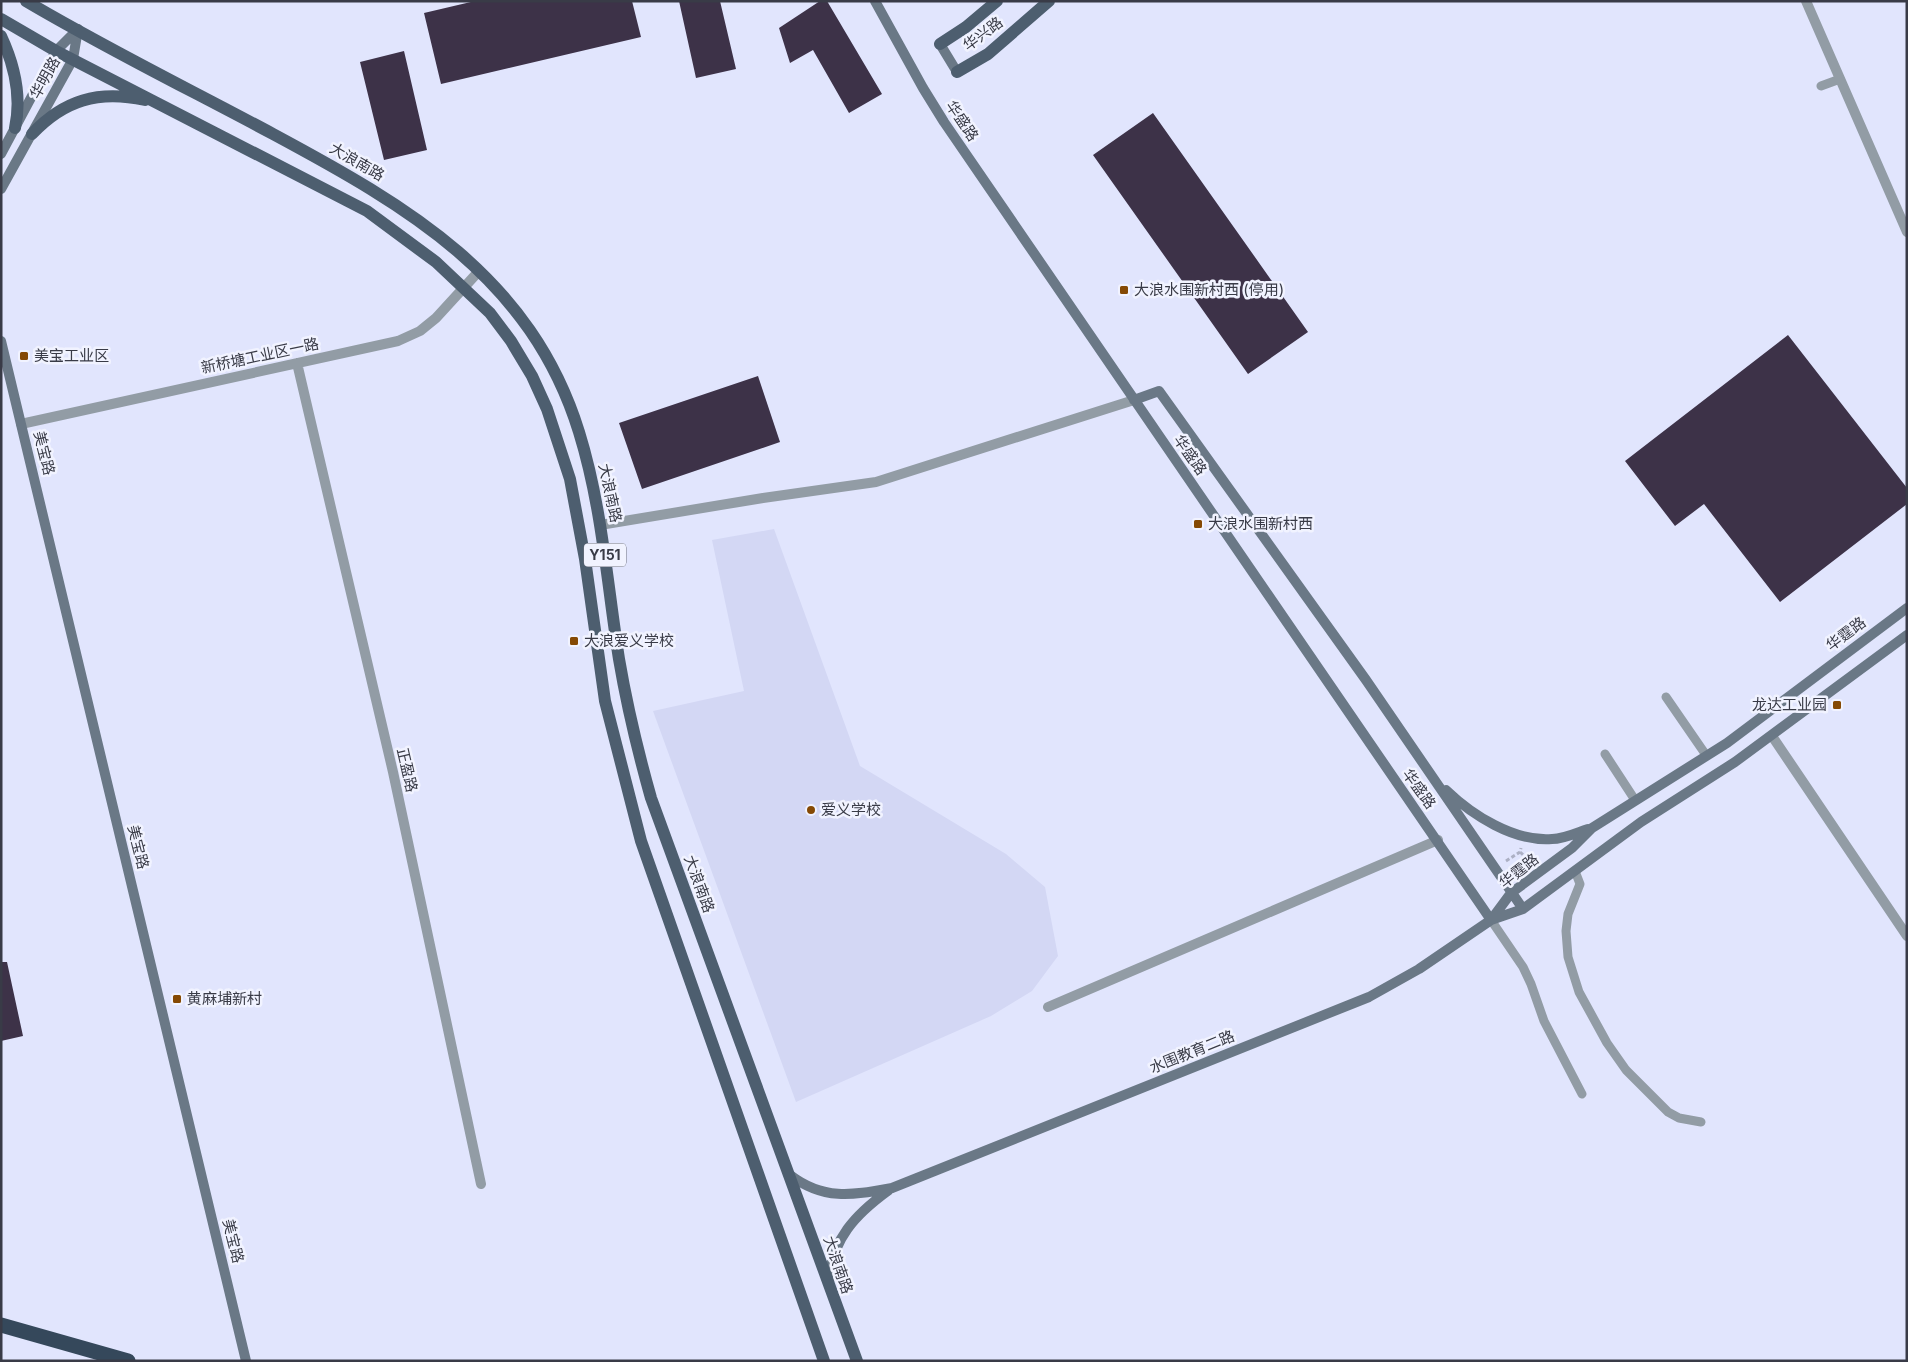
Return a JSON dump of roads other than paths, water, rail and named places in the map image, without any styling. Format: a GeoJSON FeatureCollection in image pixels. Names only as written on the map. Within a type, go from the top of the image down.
{"type":"FeatureCollection","features":[{"type":"Feature","properties":{"kind":"highway"},"geometry":{"type":"LineString","coordinates":[[1,1325],[128,1361]]}},
{"type":"Feature","properties":{"kind":"main road","name":"大浪南路"},"geometry":{"type":"LineString","coordinates":[[26,1],[379,192],[420,220],[479,271],[505,297],[529,328],[552,364],[580,433],[600,525],[627,704],[651,798],[790,1175],[829,1289],[857,1361]]}},
{"type":"Feature","properties":{"kind":"main road","name":"华盛路"},"geometry":{"type":"LineString","coordinates":[[875,1],[933,106],[1438,840],[1491,920]]}},
{"type":"Feature","properties":{"kind":"main road","name":"华兴路"},"geometry":{"type":"LineString","coordinates":[[940,44],[966,27],[996,1]]}},
{"type":"Feature","properties":{"kind":"main road","name":"华兴路"},"geometry":{"type":"LineString","coordinates":[[957,72],[988,54],[1049,1]]}},
{"type":"Feature","properties":{"kind":"main road","name":"Y151"},"geometry":{"type":"LineString","coordinates":[[1,19],[56,51],[367,211],[412,243],[464,287],[490,313],[524,362],[547,409],[560,443],[570,479],[585,559],[605,701],[641,841],[824,1361]]}},
{"type":"Feature","properties":{"kind":"main road","name":"华明路"},"geometry":{"type":"LineString","coordinates":[[1,154],[56,51],[78,29]]}},
{"type":"Feature","properties":{"kind":"main road","name":"华明路"},"geometry":{"type":"LineString","coordinates":[[1,189],[73,59],[78,29]]}},
{"type":"Feature","properties":{"kind":"main road"},"geometry":{"type":"LineString","coordinates":[[1,36],[9,52],[16,84],[18,114],[15,128]]}},
{"type":"Feature","properties":{"kind":"main road"},"geometry":{"type":"LineString","coordinates":[[940,44],[957,72]]}},
{"type":"Feature","properties":{"kind":"main road"},"geometry":{"type":"LineString","coordinates":[[32,134],[55,112],[83,100],[119,97],[157,103]]}},
{"type":"Feature","properties":{"kind":"main road","name":"美宝路"},"geometry":{"type":"LineString","coordinates":[[1,341],[246,1361]]}},
{"type":"Feature","properties":{"kind":"main road","name":"华盛路"},"geometry":{"type":"LineString","coordinates":[[1134,400],[1159,391],[1435,780],[1523,909]]}},
{"type":"Feature","properties":{"kind":"main road","name":"华霆路"},"geometry":{"type":"LineString","coordinates":[[1491,920],[1511,893],[1572,848],[1592,828],[1727,742],[1907,608]]}},
{"type":"Feature","properties":{"kind":"main road","name":"华霆路"},"geometry":{"type":"LineString","coordinates":[[1491,920],[1523,909],[1641,822],[1711,780],[1907,635]]}},
{"type":"Feature","properties":{"kind":"main road"},"geometry":{"type":"LineString","coordinates":[[1435,780],[1452,796],[1483,818],[1525,837],[1559,839],[1592,828]]}},
{"type":"Feature","properties":{"kind":"main road","name":"水围教育二路"},"geometry":{"type":"LineString","coordinates":[[892,1188],[1369,996],[1419,969],[1491,920]]}},
{"type":"Feature","properties":{"kind":"main road"},"geometry":{"type":"LineString","coordinates":[[790,1175],[810,1188],[833,1194],[856,1194],[892,1188]]}},
{"type":"Feature","properties":{"kind":"main road"},"geometry":{"type":"LineString","coordinates":[[829,1289],[835,1252],[851,1223],[864,1209],[892,1188]]}},
{"type":"Feature","properties":{"kind":"street"},"geometry":{"type":"LineString","coordinates":[[1806,1],[1907,232]]}},
{"type":"Feature","properties":{"kind":"street","name":"新桥塘工业区一路"},"geometry":{"type":"LineString","coordinates":[[21,424],[398,341],[420,332],[436,318],[479,271]]}},
{"type":"Feature","properties":{"kind":"street","name":"正盈路"},"geometry":{"type":"LineString","coordinates":[[297,363],[395,782],[481,1184]]}},
{"type":"Feature","properties":{"kind":"street"},"geometry":{"type":"LineString","coordinates":[[600,525],[763,498],[876,482],[1134,400]]}},
{"type":"Feature","properties":{"kind":"street"},"geometry":{"type":"LineString","coordinates":[[1772,736],[1907,936]]}},
{"type":"Feature","properties":{"kind":"street"},"geometry":{"type":"LineString","coordinates":[[1048,1007],[1438,840]]}},
{"type":"Feature","properties":{"kind":"lane"},"geometry":{"type":"LineString","coordinates":[[1821,86],[1840,79]]}},
{"type":"Feature","properties":{"kind":"lane"},"geometry":{"type":"LineString","coordinates":[[1666,697],[1706,755]]}},
{"type":"Feature","properties":{"kind":"lane"},"geometry":{"type":"LineString","coordinates":[[1605,754],[1635,800]]}},
{"type":"Feature","properties":{"kind":"lane"},"geometry":{"type":"LineString","coordinates":[[1575,871],[1580,884],[1568,914],[1567,945],[1572,977],[1579,992],[1607,1043],[1626,1070],[1668,1112],[1679,1118],[1701,1122]]}},
{"type":"Feature","properties":{"kind":"lane"},"geometry":{"type":"LineString","coordinates":[[1491,920],[1523,967],[1544,1021],[1582,1094]]}},
{"type":"Feature","properties":{"kind":"place","name":"大浪水围新村西 (停用)"},"geometry":{"type":"Point","coordinates":[1124,290]}},
{"type":"Feature","properties":{"kind":"place","name":"美宝工业区"},"geometry":{"type":"Point","coordinates":[24,356]}},
{"type":"Feature","properties":{"kind":"place","name":"大浪水围新村西"},"geometry":{"type":"Point","coordinates":[1198,524]}},
{"type":"Feature","properties":{"kind":"place","name":"大浪爱义学校"},"geometry":{"type":"Point","coordinates":[574,641]}},
{"type":"Feature","properties":{"kind":"place","name":"龙达工业园"},"geometry":{"type":"Point","coordinates":[1837,705]}},
{"type":"Feature","properties":{"kind":"place","name":"爱义学校"},"geometry":{"type":"Point","coordinates":[811,810]}},
{"type":"Feature","properties":{"kind":"place","name":"黄麻埔新村"},"geometry":{"type":"Point","coordinates":[177,999]}}]}
